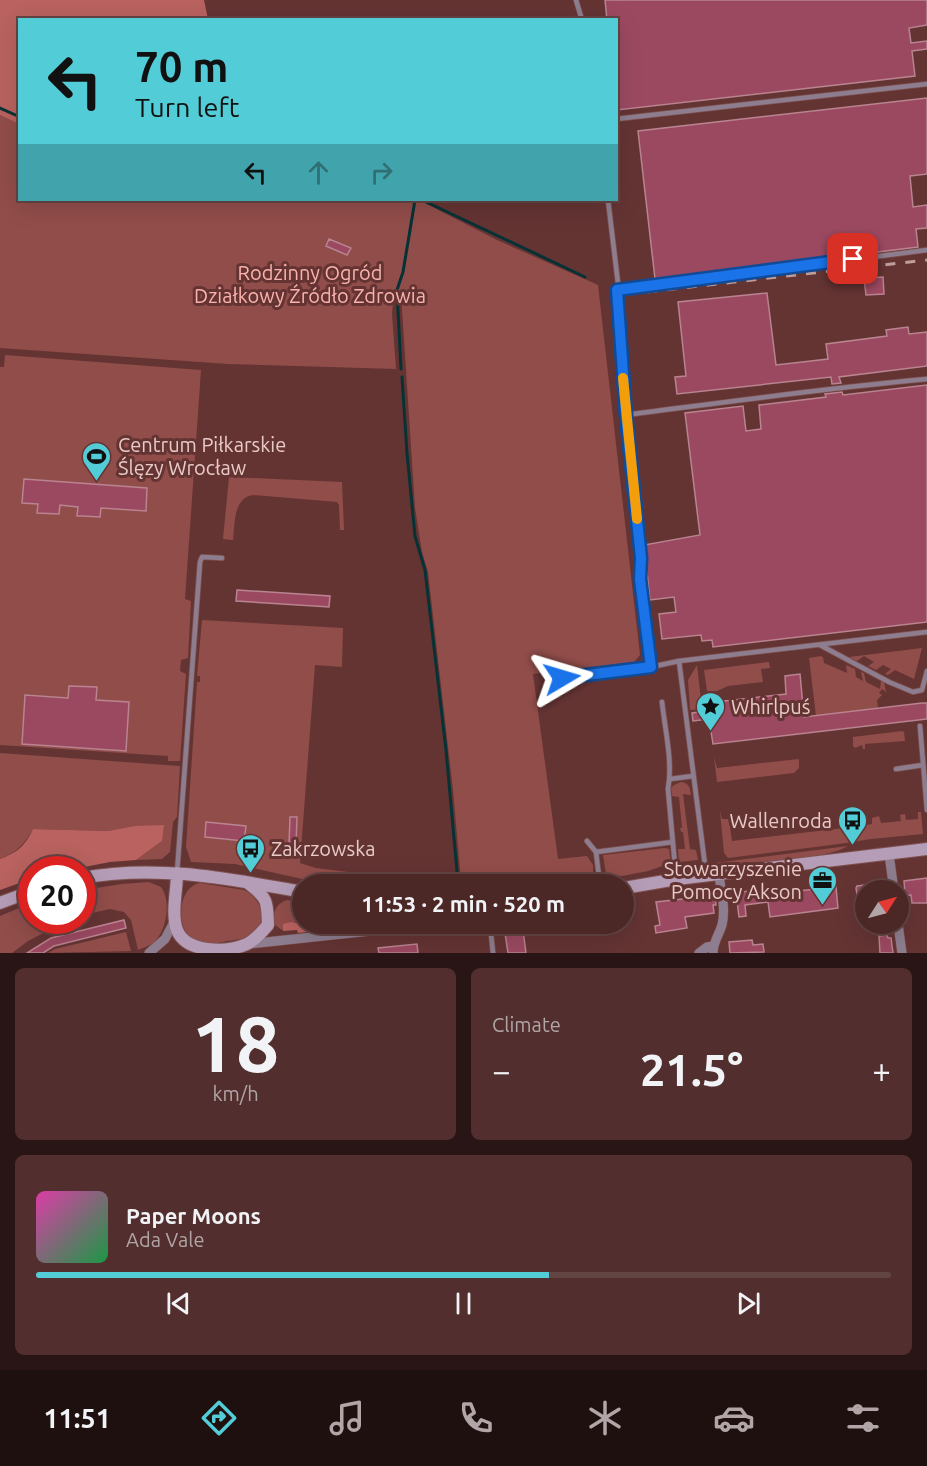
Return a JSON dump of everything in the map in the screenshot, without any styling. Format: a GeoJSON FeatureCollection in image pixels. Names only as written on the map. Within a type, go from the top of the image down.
{"type":"FeatureCollection","features":[{"type":"Feature","properties":{"kind":"street"},"geometry":{"type":"LineString","coordinates":[[634,886],[677,879],[927,849]]}},
{"type":"Feature","properties":{"kind":"street"},"geometry":{"type":"LineString","coordinates":[[889,854],[893,880]]}},
{"type":"Feature","properties":{"kind":"street"},"geometry":{"type":"LineString","coordinates":[[96,876],[126,872],[177,873],[292,890]]}},
{"type":"Feature","properties":{"kind":"street"},"geometry":{"type":"LineString","coordinates":[[177,873],[175,920],[177,930],[183,940],[194,947],[211,952],[246,945],[340,934]]}},
{"type":"Feature","properties":{"kind":"street"},"geometry":{"type":"LineString","coordinates":[[699,953],[707,947],[713,949],[722,924],[723,910],[713,875]]}},
{"type":"Feature","properties":{"kind":"street"},"geometry":{"type":"LineString","coordinates":[[176,891],[202,876]]}},
{"type":"Feature","properties":{"kind":"street"},"geometry":{"type":"LineString","coordinates":[[249,883],[267,903],[268,925],[283,940]]}},
{"type":"Feature","properties":{"kind":"street"},"geometry":{"type":"LineString","coordinates":[[267,903],[277,894],[289,890]]}},
{"type":"Feature","properties":{"kind":"street"},"geometry":{"type":"LineString","coordinates":[[0,903],[18,896]]}},
{"type":"Feature","properties":{"kind":"street"},"geometry":{"type":"LineString","coordinates":[[149,953],[162,944],[175,920]]}},
{"type":"Feature","properties":{"kind":"street"},"geometry":{"type":"LineString","coordinates":[[246,945],[268,925]]}},
{"type":"Feature","properties":{"kind":"street"},"geometry":{"type":"LineString","coordinates":[[899,934],[902,953]]}},
{"type":"Feature","properties":{"kind":"lane"},"geometry":{"type":"LineString","coordinates":[[576,0],[581,18]]}},
{"type":"Feature","properties":{"kind":"lane"},"geometry":{"type":"LineString","coordinates":[[618,119],[927,84]]}},
{"type":"Feature","properties":{"kind":"lane"},"geometry":{"type":"LineString","coordinates":[[608,201],[618,283],[626,415],[641,558],[640,579],[651,667]]}},
{"type":"Feature","properties":{"kind":"lane"},"geometry":{"type":"LineString","coordinates":[[617,290],[927,250]]}},
{"type":"Feature","properties":{"kind":"lane"},"geometry":{"type":"LineString","coordinates":[[626,415],[744,401],[823,388],[927,379]]}},
{"type":"Feature","properties":{"kind":"lane"},"geometry":{"type":"LineString","coordinates":[[177,873],[200,562],[202,557],[222,558]]}},
{"type":"Feature","properties":{"kind":"lane"},"geometry":{"type":"LineString","coordinates":[[562,678],[651,667],[679,661],[927,632]]}},
{"type":"Feature","properties":{"kind":"lane"},"geometry":{"type":"LineString","coordinates":[[820,645],[889,682],[913,692],[922,690]]}},
{"type":"Feature","properties":{"kind":"lane"},"geometry":{"type":"LineString","coordinates":[[679,661],[695,790],[713,875]]}},
{"type":"Feature","properties":{"kind":"lane"},"geometry":{"type":"LineString","coordinates":[[922,690],[927,670]]}},
{"type":"Feature","properties":{"kind":"lane"},"geometry":{"type":"LineString","coordinates":[[922,690],[927,695]]}},
{"type":"Feature","properties":{"kind":"lane"},"geometry":{"type":"LineString","coordinates":[[662,702],[677,879]]}},
{"type":"Feature","properties":{"kind":"lane"},"geometry":{"type":"LineString","coordinates":[[920,726],[927,809]]}},
{"type":"Feature","properties":{"kind":"lane"},"geometry":{"type":"LineString","coordinates":[[896,769],[923,765]]}},
{"type":"Feature","properties":{"kind":"lane"},"geometry":{"type":"LineString","coordinates":[[670,779],[693,776]]}},
{"type":"Feature","properties":{"kind":"lane"},"geometry":{"type":"LineString","coordinates":[[587,841],[596,852],[599,874]]}},
{"type":"Feature","properties":{"kind":"lane"},"geometry":{"type":"LineString","coordinates":[[596,852],[673,842]]}},
{"type":"Feature","properties":{"kind":"lane"},"geometry":{"type":"LineString","coordinates":[[491,934],[493,953]]}},
{"type":"Feature","properties":{"kind":"green space","name":"Rodzinny Ogród Działkowy Źródło Zdrowia"},"geometry":{"type":"Polygon","coordinates":[[[0,115],[18,124],[18,201],[421,201],[497,240],[598,285],[640,655],[634,662],[533,674],[558,859],[587,856],[593,865],[593,874],[460,874],[428,572],[422,552],[415,508],[401,294],[394,292],[392,314],[396,369],[228,364],[0,348],[0,115]]]}},
{"type":"Feature","properties":{"kind":"green space","name":"Centrum Piłkarskie Ślęzy Wrocław"},"geometry":{"type":"Polygon","coordinates":[[[5,355],[201,370],[185,599],[191,601],[188,658],[181,660],[180,671],[186,674],[180,761],[168,761],[168,756],[0,745],[0,367],[4,367],[5,355]]]}},
{"type":"Feature","properties":{"kind":"green space"},"geometry":{"type":"Polygon","coordinates":[[[229,477],[342,482],[344,530],[340,530],[337,502],[253,495],[246,497],[238,506],[233,540],[223,539],[229,477]]]}},
{"type":"Feature","properties":{"kind":"green space"},"geometry":{"type":"Polygon","coordinates":[[[202,620],[343,628],[342,667],[315,665],[300,863],[316,868],[364,874],[292,874],[292,877],[235,864],[191,862],[186,847],[197,682],[200,682],[200,676],[197,676],[202,620]]]}},
{"type":"Feature","properties":{"kind":"green space"},"geometry":{"type":"Polygon","coordinates":[[[922,648],[914,679],[895,670],[888,675],[885,674],[891,669],[883,665],[876,670],[868,666],[874,662],[864,656],[857,661],[849,657],[922,648]]]}},
{"type":"Feature","properties":{"kind":"green space"},"geometry":{"type":"Polygon","coordinates":[[[821,656],[824,663],[847,673],[846,665],[855,669],[856,677],[863,681],[861,672],[864,673],[866,682],[880,689],[881,681],[884,682],[886,692],[882,689],[879,693],[882,695],[877,700],[878,709],[816,716],[809,658],[821,656]]]}},
{"type":"Feature","properties":{"kind":"green space"},"geometry":{"type":"Polygon","coordinates":[[[769,662],[770,668],[761,669],[763,682],[707,691],[704,670],[769,662]]]}},
{"type":"Feature","properties":{"kind":"green space"},"geometry":{"type":"Polygon","coordinates":[[[697,665],[702,709],[690,710],[688,680],[697,665]]]}},
{"type":"Feature","properties":{"kind":"green space"},"geometry":{"type":"Polygon","coordinates":[[[902,731],[905,741],[865,744],[865,749],[862,745],[855,748],[853,746],[853,737],[902,731]]]}},
{"type":"Feature","properties":{"kind":"green space"},"geometry":{"type":"Polygon","coordinates":[[[0,753],[180,766],[177,817],[173,822],[170,852],[162,859],[136,860],[162,841],[134,826],[108,831],[33,829],[20,847],[0,859],[0,753]]]}},
{"type":"Feature","properties":{"kind":"green space"},"geometry":{"type":"Polygon","coordinates":[[[714,757],[717,768],[799,759],[799,768],[794,773],[717,782],[714,757]]]}},
{"type":"Feature","properties":{"kind":"green space"},"geometry":{"type":"Polygon","coordinates":[[[681,782],[687,784],[690,790],[691,795],[683,794],[690,849],[696,850],[698,860],[679,862],[678,849],[685,849],[683,832],[680,828],[682,828],[679,797],[672,796],[671,788],[681,782]]]}},
{"type":"Feature","properties":{"kind":"green space"},"geometry":{"type":"Polygon","coordinates":[[[720,811],[722,819],[729,819],[732,841],[844,828],[843,819],[850,818],[853,827],[872,824],[872,818],[879,816],[881,823],[901,821],[900,815],[905,814],[906,820],[918,819],[918,812],[921,812],[923,834],[728,858],[724,853],[720,811]]]}},
{"type":"Feature","properties":{"kind":"green space"},"geometry":{"type":"Polygon","coordinates":[[[848,846],[837,851],[805,858],[721,865],[714,863],[848,846]]]}},
{"type":"Feature","properties":{"kind":"green space"},"geometry":{"type":"Polygon","coordinates":[[[665,848],[669,849],[671,863],[632,874],[606,874],[603,855],[665,848]]]}},
{"type":"Feature","properties":{"kind":"green space"},"geometry":{"type":"Polygon","coordinates":[[[149,882],[161,887],[166,899],[165,922],[159,936],[149,945],[138,950],[131,920],[124,912],[110,909],[96,912],[96,888],[149,882]]]}},
{"type":"Feature","properties":{"kind":"green space"},"geometry":{"type":"Polygon","coordinates":[[[200,883],[244,890],[249,893],[259,904],[262,924],[241,939],[206,945],[195,942],[188,936],[181,916],[185,895],[191,887],[200,883]]]}},
{"type":"Feature","properties":{"kind":"green space"},"geometry":{"type":"Polygon","coordinates":[[[292,901],[292,922],[283,931],[274,924],[274,916],[277,906],[292,901]]]}},
{"type":"Feature","properties":{"kind":"green space"},"geometry":{"type":"Polygon","coordinates":[[[18,908],[18,934],[42,934],[12,953],[0,953],[0,916],[18,908]]]}},
{"type":"Feature","properties":{"kind":"green space"},"geometry":{"type":"Polygon","coordinates":[[[126,932],[131,951],[48,953],[55,949],[126,932]]]}},
{"type":"Feature","properties":{"kind":"shaded area"},"geometry":{"type":"Polygon","coordinates":[[[0,0],[204,0],[208,18],[18,18],[18,124],[0,115],[0,0]]]}},
{"type":"Feature","properties":{"kind":"shaded area"},"geometry":{"type":"Polygon","coordinates":[[[164,825],[162,841],[136,860],[96,865],[96,856],[18,856],[18,884],[0,890],[0,859],[20,848],[33,829],[108,831],[134,826],[164,825]]]}},
{"type":"Feature","properties":{"kind":"shaded area"},"geometry":{"type":"Polygon","coordinates":[[[292,922],[292,930],[283,931],[283,924],[292,922]]]}},
{"type":"Feature","properties":{"kind":"building"},"geometry":{"type":"Polygon","coordinates":[[[605,0],[927,0],[927,25],[909,28],[911,43],[927,41],[927,49],[912,51],[915,76],[618,110],[618,18],[607,18],[605,0]]]}},
{"type":"Feature","properties":{"kind":"building"},"geometry":{"type":"Polygon","coordinates":[[[927,98],[927,174],[910,176],[913,207],[927,205],[927,228],[916,229],[918,247],[837,257],[837,254],[836,257],[655,279],[638,131],[927,98]]]}},
{"type":"Feature","properties":{"kind":"building"},"geometry":{"type":"Polygon","coordinates":[[[329,239],[351,248],[347,255],[326,246],[329,239]]]}},
{"type":"Feature","properties":{"kind":"building"},"geometry":{"type":"Polygon","coordinates":[[[883,277],[884,294],[866,295],[864,278],[883,277]]]}},
{"type":"Feature","properties":{"kind":"building"},"geometry":{"type":"Polygon","coordinates":[[[767,293],[776,365],[828,359],[826,344],[887,336],[886,330],[908,327],[909,334],[927,332],[927,366],[839,377],[841,383],[832,384],[831,377],[677,394],[675,377],[686,376],[678,302],[767,293]]]}},
{"type":"Feature","properties":{"kind":"building"},"geometry":{"type":"Polygon","coordinates":[[[927,385],[927,622],[713,647],[712,640],[702,641],[701,635],[662,639],[659,614],[676,612],[674,597],[650,600],[644,545],[700,535],[685,413],[743,406],[746,431],[761,429],[759,405],[826,397],[825,394],[842,392],[843,395],[927,385]]]}},
{"type":"Feature","properties":{"kind":"building"},"geometry":{"type":"Polygon","coordinates":[[[24,479],[147,488],[146,511],[101,508],[100,517],[77,516],[78,507],[60,505],[59,514],[37,513],[38,504],[22,503],[24,479]]]}},
{"type":"Feature","properties":{"kind":"building"},"geometry":{"type":"Polygon","coordinates":[[[237,590],[330,596],[329,607],[236,601],[237,590]]]}},
{"type":"Feature","properties":{"kind":"building"},"geometry":{"type":"Polygon","coordinates":[[[800,674],[804,717],[927,703],[927,719],[713,744],[709,719],[693,721],[692,713],[708,711],[707,703],[786,694],[785,676],[800,674]]]}},
{"type":"Feature","properties":{"kind":"building"},"geometry":{"type":"Polygon","coordinates":[[[69,686],[97,687],[96,700],[129,702],[126,751],[22,744],[25,695],[68,698],[69,686]]]}},
{"type":"Feature","properties":{"kind":"building"},"geometry":{"type":"Polygon","coordinates":[[[290,817],[297,817],[296,845],[289,845],[290,817]]]}},
{"type":"Feature","properties":{"kind":"building"},"geometry":{"type":"Polygon","coordinates":[[[206,822],[246,826],[244,841],[205,837],[206,822]]]}},
{"type":"Feature","properties":{"kind":"building"},"geometry":{"type":"Polygon","coordinates":[[[927,878],[927,903],[912,903],[911,895],[909,895],[909,880],[927,878]]]}},
{"type":"Feature","properties":{"kind":"building"},"geometry":{"type":"Polygon","coordinates":[[[836,887],[838,908],[770,917],[768,902],[745,905],[746,916],[739,917],[736,893],[755,890],[756,895],[836,887]]]}},
{"type":"Feature","properties":{"kind":"building"},"geometry":{"type":"Polygon","coordinates":[[[700,897],[700,899],[715,897],[714,913],[685,917],[687,928],[656,933],[655,926],[660,925],[656,902],[700,897]]]}},
{"type":"Feature","properties":{"kind":"building"},"geometry":{"type":"Polygon","coordinates":[[[124,920],[126,928],[54,946],[43,953],[27,953],[51,938],[67,934],[96,934],[96,927],[124,920]]]}},
{"type":"Feature","properties":{"kind":"building"},"geometry":{"type":"Polygon","coordinates":[[[505,934],[524,934],[526,953],[508,953],[505,934]]]}},
{"type":"Feature","properties":{"kind":"building"},"geometry":{"type":"Polygon","coordinates":[[[887,935],[891,938],[893,953],[880,953],[879,936],[887,935]]]}},
{"type":"Feature","properties":{"kind":"building"},"geometry":{"type":"Polygon","coordinates":[[[752,940],[753,945],[763,944],[764,952],[730,953],[729,942],[752,940]]]}},
{"type":"Feature","properties":{"kind":"building"},"geometry":{"type":"Polygon","coordinates":[[[417,944],[418,953],[379,953],[378,948],[417,944]]]}},
{"type":"Feature","properties":{"kind":"waterway"},"geometry":{"type":"LineString","coordinates":[[0,108],[18,116]]}},
{"type":"Feature","properties":{"kind":"waterway"},"geometry":{"type":"LineString","coordinates":[[401,369],[397,290],[403,272],[415,201]]}},
{"type":"Feature","properties":{"kind":"waterway"},"geometry":{"type":"LineString","coordinates":[[424,201],[585,277]]}},
{"type":"Feature","properties":{"kind":"waterway"},"geometry":{"type":"LineString","coordinates":[[402,377],[415,536],[425,570],[446,750],[457,874]]}},
{"type":"Feature","properties":{"kind":"railway"},"geometry":{"type":"LineString","coordinates":[[647,292],[927,260]]}},
{"type":"Feature","properties":{"kind":"slow traffic"},"geometry":{"type":"LineString","coordinates":[[623,378],[637,519]]}},
{"type":"Feature","properties":{"kind":"place","name":"Centrum Piłkarskie Ślęzy Wrocław"},"geometry":{"type":"Point","coordinates":[97,482]}},
{"type":"Feature","properties":{"kind":"place","name":"Whirlpuś"},"geometry":{"type":"Point","coordinates":[710,732]}},
{"type":"Feature","properties":{"kind":"place","name":"Wallenroda"},"geometry":{"type":"Point","coordinates":[853,846]}},
{"type":"Feature","properties":{"kind":"place","name":"Zakrzowska"},"geometry":{"type":"Point","coordinates":[250,874]}},
{"type":"Feature","properties":{"kind":"place","name":"Stowarzyszenie Pomocy Akson"},"geometry":{"type":"Point","coordinates":[823,906]}},
{"type":"Feature","properties":{"kind":"route"},"geometry":{"type":"LineString","coordinates":[[562,678],[651,667],[640,579],[641,558],[626,415],[617,290],[853,259]]}}]}
